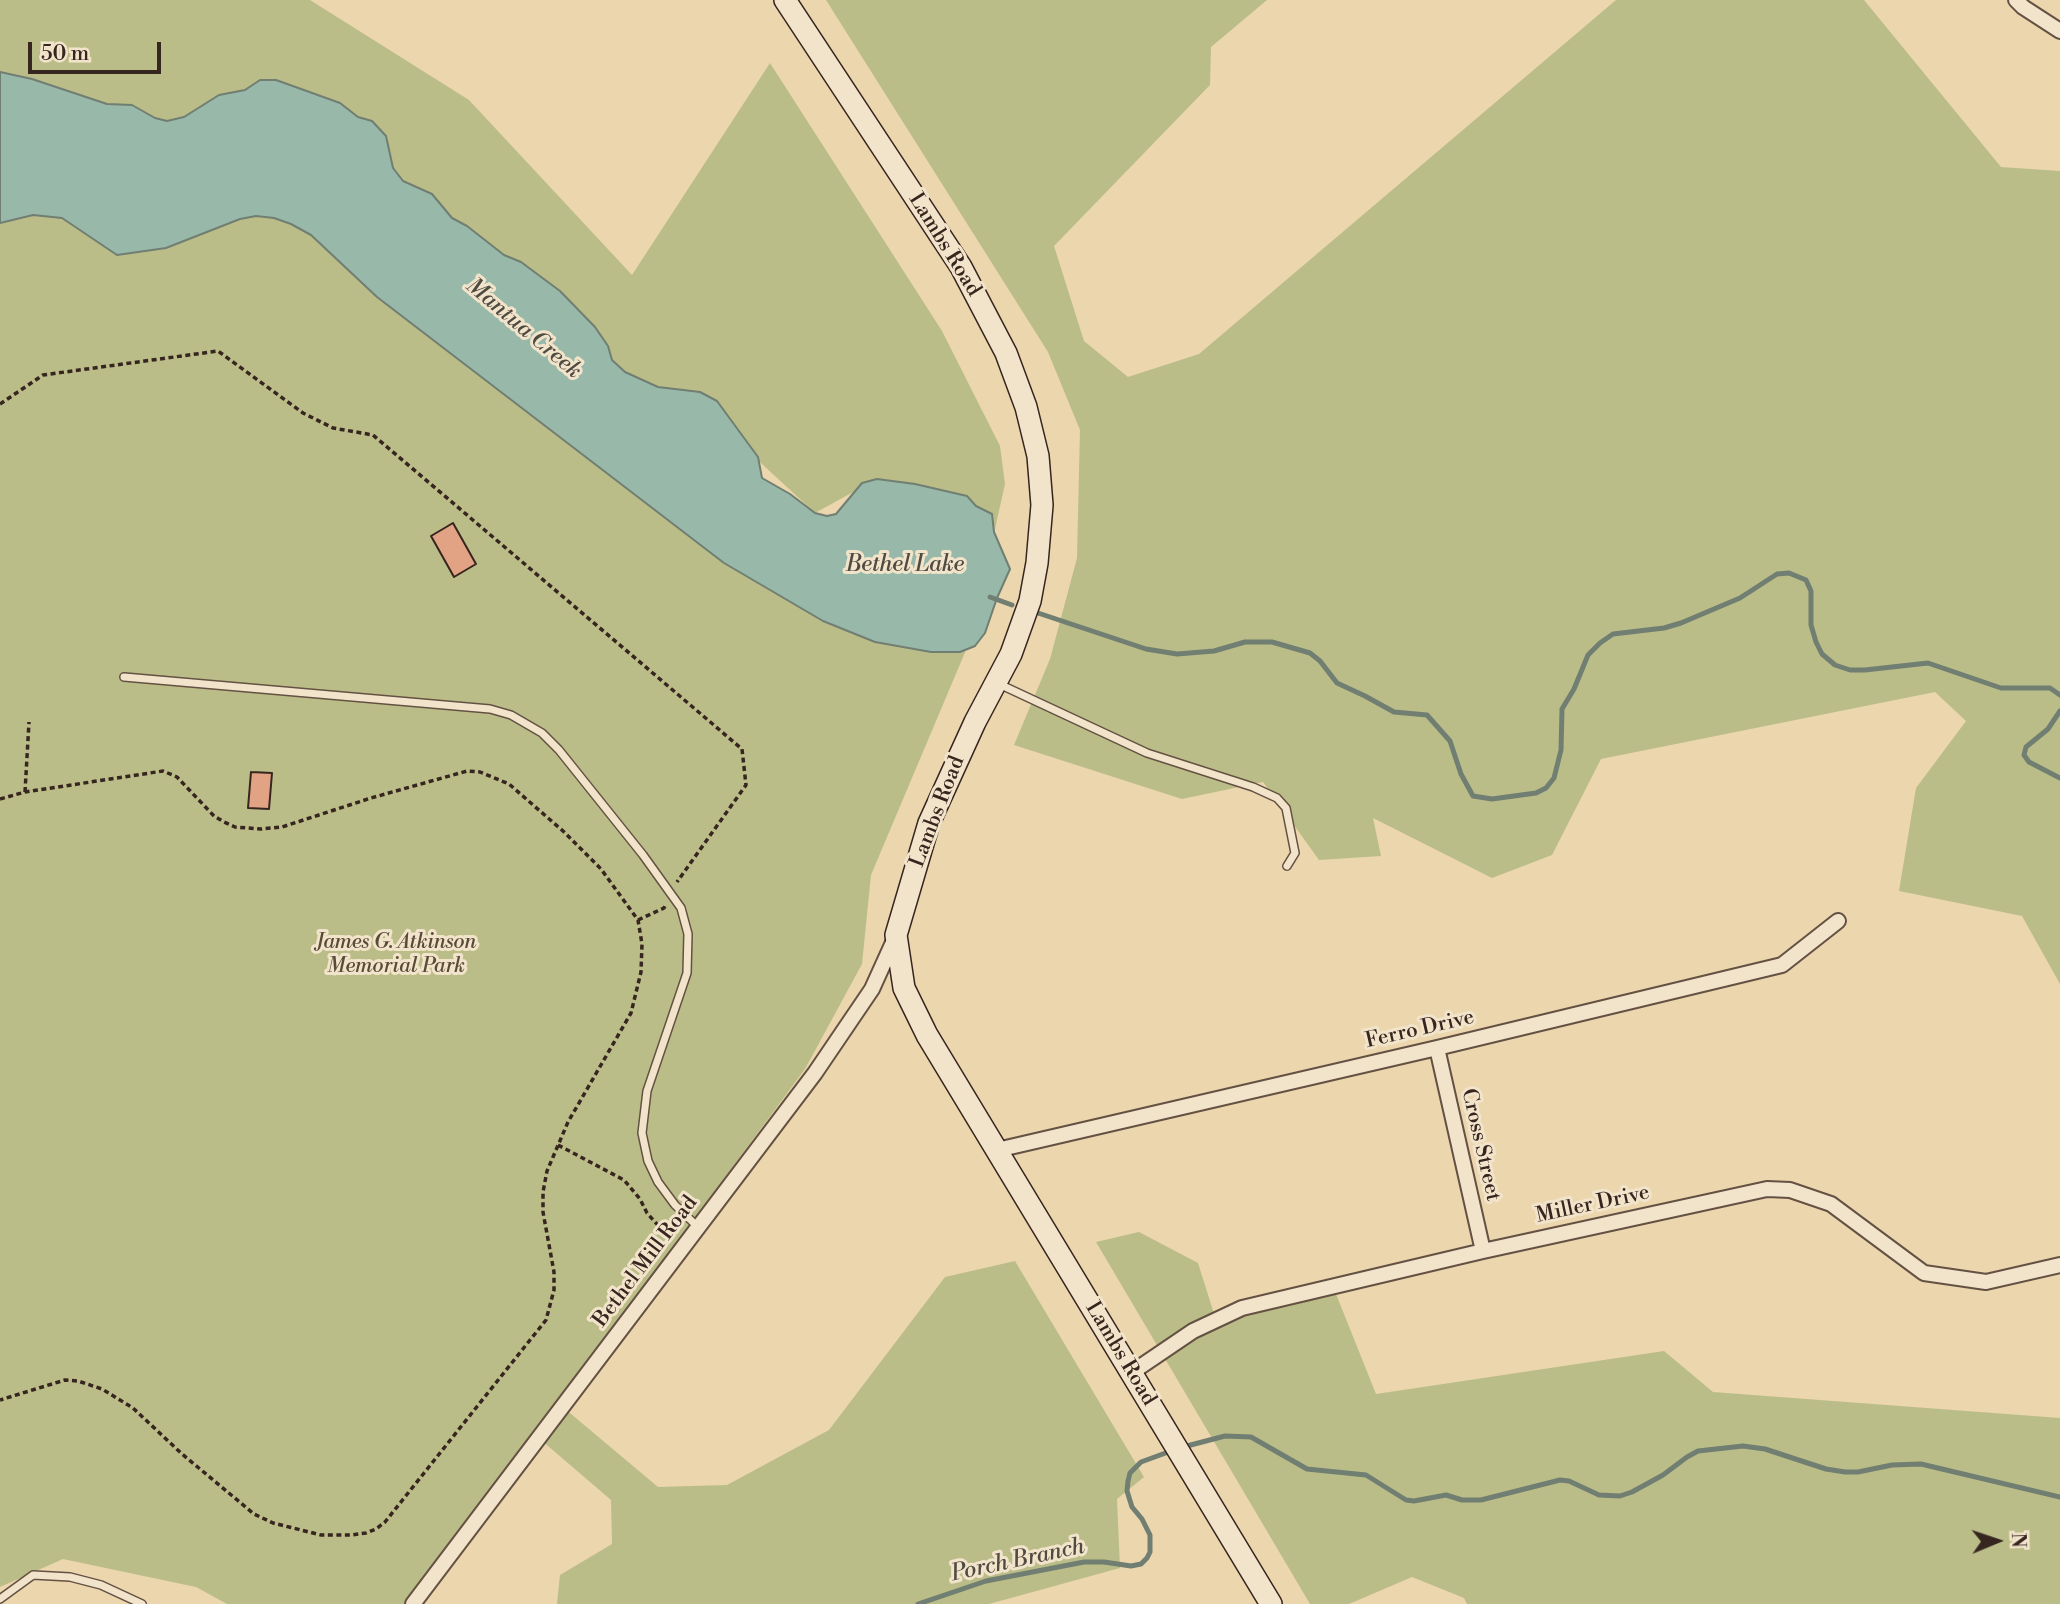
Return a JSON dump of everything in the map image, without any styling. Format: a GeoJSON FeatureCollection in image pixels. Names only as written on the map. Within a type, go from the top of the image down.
{"type":"FeatureCollection","features":[{"type":"Feature","properties":{"kind":"main road","name":"Lambs Road"},"geometry":{"type":"LineString","coordinates":[[785,0],[961,267],[1006,353],[1026,407],[1038,456],[1041,493],[1037,563],[1024,620],[1011,654],[975,722],[929,823],[896,935],[904,988],[915,1013],[1271,1604]]}},
{"type":"Feature","properties":{"kind":"street"},"geometry":{"type":"LineString","coordinates":[[2016,0],[2060,31]]}},
{"type":"Feature","properties":{"kind":"street","name":"Ferro Drive"},"geometry":{"type":"LineString","coordinates":[[998,1150],[1782,965],[1838,921]]}},
{"type":"Feature","properties":{"kind":"street","name":"Bethel Mill Road"},"geometry":{"type":"LineString","coordinates":[[413,1604],[852,1021],[872,989],[896,935]]}},
{"type":"Feature","properties":{"kind":"street","name":"Cross Street"},"geometry":{"type":"LineString","coordinates":[[1437,1048],[1483,1251]]}},
{"type":"Feature","properties":{"kind":"street","name":"Miller Drive"},"geometry":{"type":"LineString","coordinates":[[1131,1373],[1193,1331],[1242,1308],[1483,1251],[1768,1189],[1790,1190],[1831,1204],[1924,1273],[1986,1282],[2060,1265]]}},
{"type":"Feature","properties":{"kind":"lane"},"geometry":{"type":"LineString","coordinates":[[124,677],[480,708],[511,715],[552,742],[673,894],[681,908],[685,922],[688,962],[682,990],[647,1091],[642,1133],[644,1150],[658,1182],[675,1205],[699,1227]]}},
{"type":"Feature","properties":{"kind":"lane"},"geometry":{"type":"LineString","coordinates":[[996,682],[1147,752],[1253,787],[1277,798],[1286,808],[1296,853],[1287,866]]}},
{"type":"Feature","properties":{"kind":"lane"},"geometry":{"type":"LineString","coordinates":[[0,1599],[33,1575],[70,1577],[142,1604]]}},
{"type":"Feature","properties":{"kind":"path"},"geometry":{"type":"LineString","coordinates":[[0,404],[43,375],[218,351],[303,413],[333,428],[373,435],[742,749],[746,785],[678,878],[673,894],[664,908],[638,920]]}},
{"type":"Feature","properties":{"kind":"path"},"geometry":{"type":"LineString","coordinates":[[25,792],[29,722]]}},
{"type":"Feature","properties":{"kind":"path"},"geometry":{"type":"LineString","coordinates":[[0,799],[25,792],[163,771],[177,777],[214,816],[224,822],[235,827],[261,829],[282,827],[467,771],[480,772],[509,783],[601,869],[638,920],[642,944],[641,972],[631,1013],[568,1122],[547,1171],[542,1192],[543,1213],[554,1272],[554,1290],[545,1320],[385,1522],[366,1534],[336,1537],[273,1523],[254,1514],[191,1462],[133,1408],[103,1389],[78,1381],[65,1380],[0,1399]]}},
{"type":"Feature","properties":{"kind":"path"},"geometry":{"type":"LineString","coordinates":[[557,1145],[624,1180],[648,1213],[681,1250]]}},
{"type":"Feature","properties":{"kind":"green space","name":"James G. Atkinson Memorial Park"},"geometry":{"type":"Polygon","coordinates":[[[0,0],[310,0],[469,100],[632,275],[770,63],[942,331],[1000,446],[1005,484],[992,542],[877,479],[815,513],[683,391],[724,563],[966,650],[871,875],[862,964],[805,1069],[558,1403],[658,1487],[727,1485],[829,1430],[945,1277],[1015,1261],[1144,1477],[1117,1499],[1120,1568],[989,1604],[557,1604],[560,1575],[612,1544],[611,1500],[534,1434],[413,1604],[227,1604],[196,1587],[63,1559],[0,1587],[0,0]]]}},
{"type":"Feature","properties":{"kind":"green space"},"geometry":{"type":"Polygon","coordinates":[[[826,0],[1267,0],[1211,47],[1210,85],[1054,246],[1084,341],[1128,377],[1199,354],[1616,0],[1864,0],[2001,167],[2060,171],[2060,984],[2022,916],[1899,891],[1916,788],[1966,721],[1935,692],[1601,759],[1552,855],[1492,878],[1373,818],[1381,856],[1319,860],[1263,782],[1182,799],[1014,745],[1050,659],[1077,558],[1080,430],[1048,352],[826,0]]]}},
{"type":"Feature","properties":{"kind":"green space"},"geometry":{"type":"Polygon","coordinates":[[[1139,1232],[1198,1263],[1216,1320],[1334,1289],[1376,1394],[1664,1351],[1713,1392],[2060,1418],[2060,1604],[1467,1604],[1464,1598],[1412,1577],[1349,1604],[1310,1604],[1096,1242],[1139,1232]]]}},
{"type":"Feature","properties":{"kind":"water","name":"Bethel Lake"},"geometry":{"type":"Polygon","coordinates":[[[0,72],[32,79],[107,104],[132,105],[155,118],[167,121],[184,117],[219,95],[245,90],[260,80],[276,80],[340,103],[358,117],[372,121],[386,136],[393,168],[403,181],[432,194],[452,218],[467,226],[504,255],[521,262],[560,291],[595,327],[608,346],[612,360],[625,372],[658,387],[700,392],[717,401],[758,457],[762,478],[815,513],[827,516],[836,514],[862,483],[877,479],[915,484],[967,496],[976,506],[992,514],[994,532],[1010,569],[985,633],[975,646],[960,652],[931,652],[875,642],[823,621],[724,563],[377,297],[311,235],[291,224],[256,216],[240,219],[166,248],[117,255],[62,218],[33,215],[0,223],[0,72]]]}},
{"type":"Feature","properties":{"kind":"building"},"geometry":{"type":"Polygon","coordinates":[[[453,523],[476,564],[454,577],[431,536],[453,523]]]}},
{"type":"Feature","properties":{"kind":"building"},"geometry":{"type":"Polygon","coordinates":[[[251,772],[272,773],[269,809],[248,808],[251,772]]]}},
{"type":"Feature","properties":{"kind":"waterway","name":"Mantua Creek"},"geometry":{"type":"LineString","coordinates":[[1038,613],[1146,649],[1177,654],[1214,651],[1245,642],[1272,642],[1310,653],[1337,683],[1394,712],[1427,715],[1450,741],[1461,774],[1473,796],[1492,799],[1536,793],[1546,788],[1554,778],[1561,750],[1562,709],[1574,689],[1588,655],[1600,643],[1613,634],[1664,628],[1681,623],[1740,598],[1777,574],[1789,573],[1806,580],[1811,591],[1811,625],[1816,642],[1822,654],[1835,665],[1850,670],[1865,670],[1928,663],[2001,688],[2050,688],[2060,695]]}},
{"type":"Feature","properties":{"kind":"waterway","name":"Mantua Creek"},"geometry":{"type":"LineString","coordinates":[[990,597],[1012,605]]}},
{"type":"Feature","properties":{"kind":"waterway","name":"Mantua Creek"},"geometry":{"type":"LineString","coordinates":[[2060,711],[2048,729],[2026,747],[2024,755],[2029,762],[2060,778]]}},
{"type":"Feature","properties":{"kind":"waterway","name":"Porch Branch"},"geometry":{"type":"LineString","coordinates":[[1183,1447],[1225,1436],[1251,1437],[1307,1469],[1366,1475],[1406,1500],[1414,1501],[1446,1495],[1462,1500],[1481,1500],[1560,1480],[1569,1481],[1599,1495],[1620,1496],[1663,1475],[1698,1451],[1743,1446],[1765,1449],[1826,1469],[1845,1472],[1921,1464],[2060,1497]]}},
{"type":"Feature","properties":{"kind":"waterway","name":"Porch Branch"},"geometry":{"type":"LineString","coordinates":[[918,1604],[986,1581],[1084,1562],[1131,1566],[1141,1564],[1150,1552],[1150,1535],[1132,1507],[1127,1491],[1130,1473],[1141,1462],[1171,1451]]}}]}
